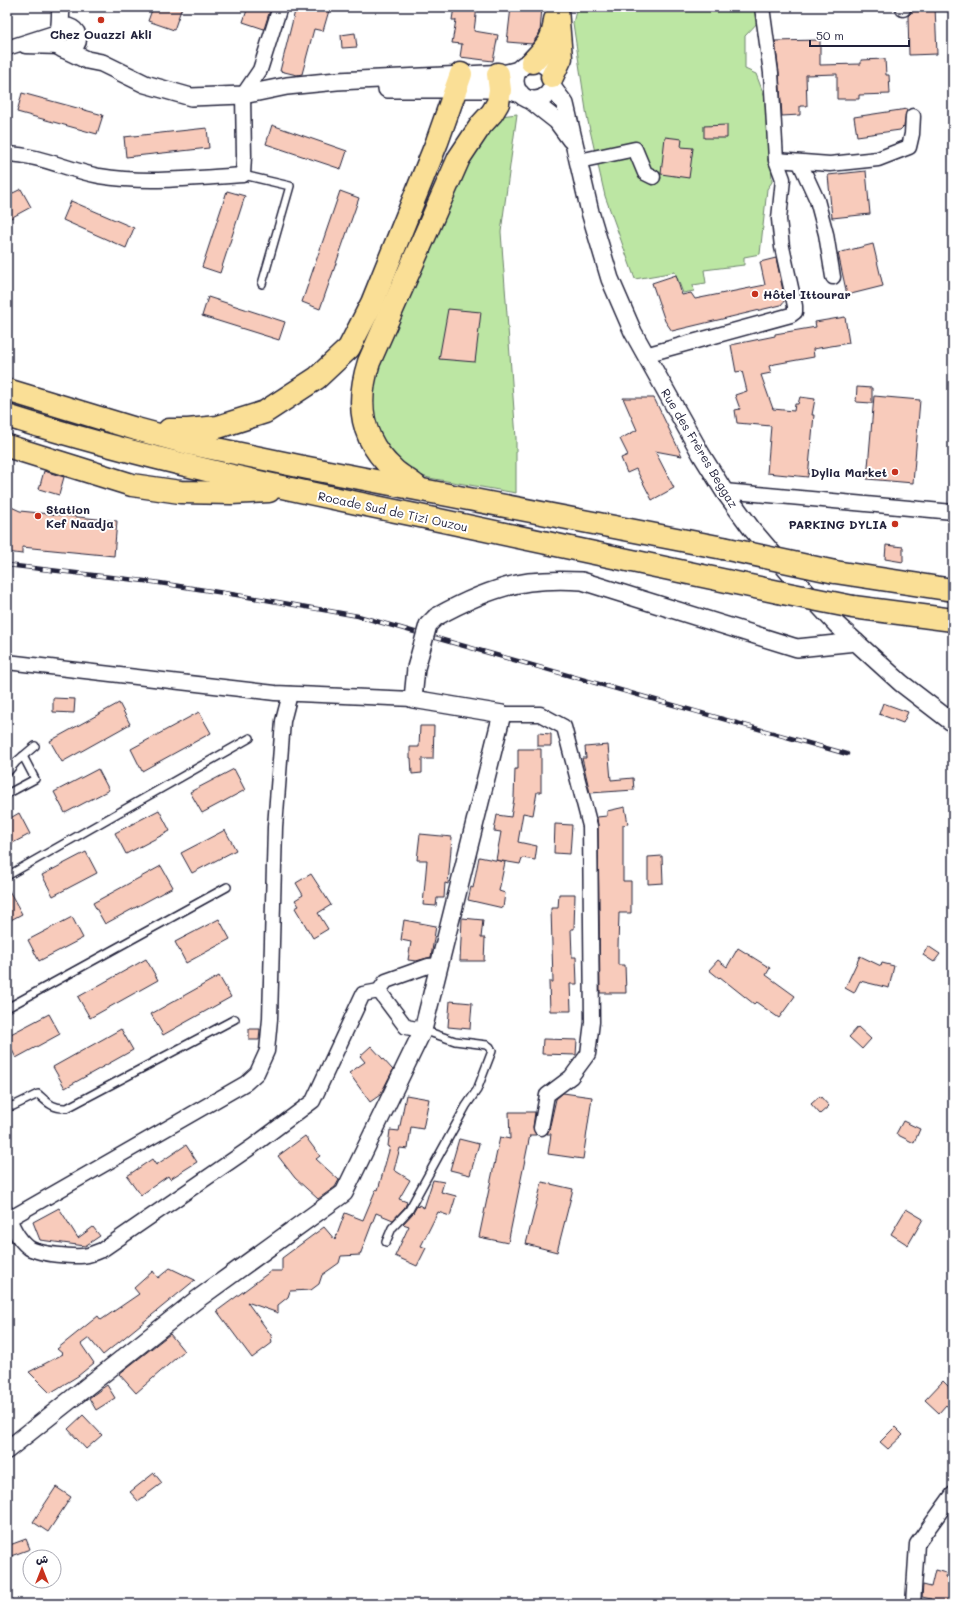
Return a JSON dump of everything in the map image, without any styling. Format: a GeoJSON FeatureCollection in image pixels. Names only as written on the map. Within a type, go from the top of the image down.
{"type":"FeatureCollection","features":[{"type":"Feature","properties":{"kind":"main road"},"geometry":{"type":"LineString","coordinates":[[420,489],[393,469],[382,457],[372,442],[364,423],[362,400],[363,380],[369,362],[459,158],[469,141],[496,108],[500,97],[546,47],[552,37],[558,8]]}},
{"type":"Feature","properties":{"kind":"main road"},"geometry":{"type":"LineString","coordinates":[[552,82],[561,58],[558,8]]}},
{"type":"Feature","properties":{"kind":"main road"},"geometry":{"type":"LineString","coordinates":[[136,429],[188,430],[211,428],[266,412],[317,378],[349,348],[372,303],[459,81]]}},
{"type":"Feature","properties":{"kind":"main road","name":"Rocade Sud de Tizi Ouzou"},"geometry":{"type":"LineString","coordinates":[[7,390],[136,429],[200,445],[723,548],[835,572],[953,590]]}},
{"type":"Feature","properties":{"kind":"main road","name":"Rocade Sud de Tizi Ouzou"},"geometry":{"type":"LineString","coordinates":[[7,416],[95,442],[293,490],[853,607],[953,620]]}},
{"type":"Feature","properties":{"kind":"main road"},"geometry":{"type":"LineString","coordinates":[[7,446],[132,485],[180,492],[231,493],[293,490]]}},
{"type":"Feature","properties":{"kind":"street"},"geometry":{"type":"LineString","coordinates":[[61,7],[65,37]]}},
{"type":"Feature","properties":{"kind":"street"},"geometry":{"type":"LineString","coordinates":[[65,37],[66,7]]}},
{"type":"Feature","properties":{"kind":"street"},"geometry":{"type":"LineString","coordinates":[[7,154],[24,154],[98,175],[125,179],[171,180],[243,174],[243,95],[260,70],[280,7]]}},
{"type":"Feature","properties":{"kind":"street"},"geometry":{"type":"LineString","coordinates":[[645,355],[791,315],[795,312],[794,299],[782,247],[779,219],[783,179],[776,160],[771,73],[762,7]]}},
{"type":"Feature","properties":{"kind":"street"},"geometry":{"type":"LineString","coordinates":[[10,47],[65,37],[84,46],[102,64],[145,84],[191,97],[243,95],[266,90],[337,81],[516,81],[556,121],[577,153],[635,150],[645,173],[653,177]]}},
{"type":"Feature","properties":{"kind":"street","name":"Rue des Frères Beggaz"},"geometry":{"type":"LineString","coordinates":[[516,81],[543,64],[550,71],[552,82],[565,104],[590,212],[610,279],[633,332],[645,355],[701,454],[724,491],[751,528],[796,581],[836,624],[901,683],[953,723]]}},
{"type":"Feature","properties":{"kind":"street"},"geometry":{"type":"LineString","coordinates":[[516,81],[534,100],[545,96],[552,82]]}},
{"type":"Feature","properties":{"kind":"street"},"geometry":{"type":"LineString","coordinates":[[776,160],[800,163],[830,164],[878,159],[909,147],[912,134],[913,116]]}},
{"type":"Feature","properties":{"kind":"street"},"geometry":{"type":"LineString","coordinates":[[800,163],[817,200],[826,234],[833,277]]}},
{"type":"Feature","properties":{"kind":"street"},"geometry":{"type":"LineString","coordinates":[[724,491],[953,512]]}},
{"type":"Feature","properties":{"kind":"street"},"geometry":{"type":"LineString","coordinates":[[412,699],[416,668],[428,625],[436,617],[451,608],[478,597],[528,582],[556,580],[582,581],[796,648],[856,642]]}},
{"type":"Feature","properties":{"kind":"street"},"geometry":{"type":"LineString","coordinates":[[7,662],[290,694],[412,699],[502,714],[540,714],[564,727],[590,826],[592,1022],[588,1054],[571,1077],[547,1095],[541,1128]]}},
{"type":"Feature","properties":{"kind":"street"},"geometry":{"type":"LineString","coordinates":[[290,694],[283,721],[275,827],[270,1019],[267,1051],[257,1073],[246,1083],[8,1216],[17,1236],[29,1248],[51,1254],[87,1256],[102,1250],[253,1146],[313,1101],[363,994],[380,991],[386,981],[428,966],[440,965]]}},
{"type":"Feature","properties":{"kind":"street"},"geometry":{"type":"LineString","coordinates":[[7,1450],[195,1301],[344,1193],[423,1030],[502,714]]}},
{"type":"Feature","properties":{"kind":"street"},"geometry":{"type":"LineString","coordinates":[[380,991],[406,1027],[423,1030]]}},
{"type":"Feature","properties":{"kind":"street"},"geometry":{"type":"LineString","coordinates":[[913,1604],[917,1544],[953,1494]]}},
{"type":"Feature","properties":{"kind":"lane"},"geometry":{"type":"LineString","coordinates":[[243,174],[290,186],[262,284]]}},
{"type":"Feature","properties":{"kind":"lane"},"geometry":{"type":"LineString","coordinates":[[7,876],[250,738]]}},
{"type":"Feature","properties":{"kind":"lane"},"geometry":{"type":"LineString","coordinates":[[7,773],[35,746]]}},
{"type":"Feature","properties":{"kind":"lane"},"geometry":{"type":"LineString","coordinates":[[7,794],[35,779],[23,756]]}},
{"type":"Feature","properties":{"kind":"lane"},"geometry":{"type":"LineString","coordinates":[[7,1008],[227,888]]}},
{"type":"Feature","properties":{"kind":"lane"},"geometry":{"type":"LineString","coordinates":[[7,1104],[13,1106],[38,1094],[46,1102],[58,1109],[67,1108],[235,1019]]}},
{"type":"Feature","properties":{"kind":"lane"},"geometry":{"type":"LineString","coordinates":[[386,1242],[392,1228],[409,1210],[463,1111],[477,1090],[492,1051],[487,1045],[455,1041],[423,1030]]}},
{"type":"Feature","properties":{"kind":"green space"},"geometry":{"type":"Polygon","coordinates":[[[577,7],[760,7],[761,19],[745,36],[745,69],[756,74],[769,108],[772,182],[767,189],[760,254],[744,257],[744,265],[704,270],[706,283],[693,285],[694,291],[683,293],[675,272],[635,279],[605,196],[587,117],[573,23],[577,7]]]}},
{"type":"Feature","properties":{"kind":"green space"},"geometry":{"type":"Polygon","coordinates":[[[517,114],[501,232],[516,438],[516,493],[429,478],[410,472],[389,454],[369,417],[379,357],[475,143],[501,116],[517,114]]]}},
{"type":"Feature","properties":{"kind":"building"},"geometry":{"type":"Polygon","coordinates":[[[153,7],[182,7],[174,30],[148,21],[153,7]]]}},
{"type":"Feature","properties":{"kind":"building"},"geometry":{"type":"Polygon","coordinates":[[[248,7],[271,7],[264,29],[243,22],[248,7]]]}},
{"type":"Feature","properties":{"kind":"building"},"geometry":{"type":"Polygon","coordinates":[[[296,7],[330,7],[323,31],[314,29],[302,74],[297,75],[280,71],[296,7]]]}},
{"type":"Feature","properties":{"kind":"building"},"geometry":{"type":"Polygon","coordinates":[[[454,7],[477,7],[474,31],[498,35],[493,61],[460,57],[462,44],[452,43],[456,20],[452,20],[454,7]]]}},
{"type":"Feature","properties":{"kind":"building"},"geometry":{"type":"Polygon","coordinates":[[[511,7],[542,7],[540,32],[532,44],[507,42],[511,7]]]}},
{"type":"Feature","properties":{"kind":"building"},"geometry":{"type":"Polygon","coordinates":[[[912,7],[935,7],[937,54],[909,55],[908,16],[911,13],[912,7]]]}},
{"type":"Feature","properties":{"kind":"building"},"geometry":{"type":"Polygon","coordinates":[[[355,33],[357,47],[342,48],[341,35],[355,33]]]}},
{"type":"Feature","properties":{"kind":"building"},"geometry":{"type":"Polygon","coordinates":[[[820,40],[820,65],[861,64],[861,60],[885,59],[886,75],[889,75],[890,94],[859,95],[859,99],[837,99],[837,74],[806,75],[807,106],[800,106],[800,115],[782,116],[775,41],[820,40]]]}},
{"type":"Feature","properties":{"kind":"building"},"geometry":{"type":"Polygon","coordinates":[[[22,93],[103,115],[97,134],[17,112],[22,93]]]}},
{"type":"Feature","properties":{"kind":"building"},"geometry":{"type":"Polygon","coordinates":[[[907,109],[904,126],[900,130],[857,136],[854,117],[907,109]]]}},
{"type":"Feature","properties":{"kind":"building"},"geometry":{"type":"Polygon","coordinates":[[[272,125],[347,151],[341,169],[266,144],[272,125]]]}},
{"type":"Feature","properties":{"kind":"building"},"geometry":{"type":"Polygon","coordinates":[[[727,125],[727,138],[704,138],[704,126],[727,125]]]}},
{"type":"Feature","properties":{"kind":"building"},"geometry":{"type":"Polygon","coordinates":[[[207,128],[209,148],[126,157],[124,137],[207,128]]]}},
{"type":"Feature","properties":{"kind":"building"},"geometry":{"type":"Polygon","coordinates":[[[665,137],[682,139],[681,147],[693,148],[689,178],[661,174],[665,137]]]}},
{"type":"Feature","properties":{"kind":"building"},"geometry":{"type":"Polygon","coordinates":[[[866,171],[870,214],[832,218],[828,175],[866,171]]]}},
{"type":"Feature","properties":{"kind":"building"},"geometry":{"type":"Polygon","coordinates":[[[21,189],[31,207],[7,220],[7,196],[21,189]]]}},
{"type":"Feature","properties":{"kind":"building"},"geometry":{"type":"Polygon","coordinates":[[[227,191],[245,196],[220,273],[202,267],[227,191]]]}},
{"type":"Feature","properties":{"kind":"building"},"geometry":{"type":"Polygon","coordinates":[[[340,191],[359,198],[320,309],[302,302],[340,191]]]}},
{"type":"Feature","properties":{"kind":"building"},"geometry":{"type":"Polygon","coordinates":[[[71,201],[134,228],[126,248],[63,220],[71,201]]]}},
{"type":"Feature","properties":{"kind":"building"},"geometry":{"type":"Polygon","coordinates":[[[873,244],[883,286],[847,295],[838,253],[873,244]]]}},
{"type":"Feature","properties":{"kind":"building","name":"Hôtel Ittourar"},"geometry":{"type":"Polygon","coordinates":[[[776,258],[785,300],[781,305],[672,331],[665,321],[652,283],[676,275],[682,295],[691,293],[695,299],[765,285],[760,262],[776,258]]]}},
{"type":"Feature","properties":{"kind":"building"},"geometry":{"type":"Polygon","coordinates":[[[208,297],[285,322],[279,340],[202,316],[208,297]]]}},
{"type":"Feature","properties":{"kind":"building"},"geometry":{"type":"Polygon","coordinates":[[[448,309],[481,312],[475,362],[439,359],[448,309]]]}},
{"type":"Feature","properties":{"kind":"building"},"geometry":{"type":"Polygon","coordinates":[[[845,317],[849,343],[813,349],[814,357],[769,366],[771,373],[761,375],[773,409],[794,411],[795,404],[798,404],[800,397],[815,399],[812,415],[814,415],[808,477],[767,473],[771,426],[737,423],[735,410],[740,409],[735,395],[747,391],[742,371],[736,372],[731,345],[775,336],[775,334],[816,327],[815,322],[845,317]]]}},
{"type":"Feature","properties":{"kind":"building"},"geometry":{"type":"Polygon","coordinates":[[[857,387],[872,388],[872,403],[856,402],[857,387]]]}},
{"type":"Feature","properties":{"kind":"building"},"geometry":{"type":"Polygon","coordinates":[[[874,396],[920,400],[913,483],[867,479],[874,396]]]}},
{"type":"Feature","properties":{"kind":"building"},"geometry":{"type":"Polygon","coordinates":[[[623,398],[654,398],[682,456],[655,451],[674,488],[652,500],[636,469],[627,473],[621,458],[628,455],[620,439],[637,430],[623,398]]]}},
{"type":"Feature","properties":{"kind":"building"},"geometry":{"type":"Polygon","coordinates":[[[44,471],[64,477],[59,495],[39,489],[44,471]]]}},
{"type":"Feature","properties":{"kind":"building","name":"Station Kef Naadja"},"geometry":{"type":"Polygon","coordinates":[[[7,505],[20,511],[117,521],[114,556],[22,547],[22,554],[7,552],[7,505]]]}},
{"type":"Feature","properties":{"kind":"building"},"geometry":{"type":"Polygon","coordinates":[[[886,545],[903,547],[903,562],[885,559],[886,545]]]}},
{"type":"Feature","properties":{"kind":"building"},"geometry":{"type":"Polygon","coordinates":[[[53,698],[75,699],[74,713],[53,712],[53,698]]]}},
{"type":"Feature","properties":{"kind":"building"},"geometry":{"type":"Polygon","coordinates":[[[119,703],[130,724],[62,762],[50,741],[119,703]]]}},
{"type":"Feature","properties":{"kind":"building"},"geometry":{"type":"Polygon","coordinates":[[[883,703],[908,712],[903,723],[879,714],[883,703]]]}},
{"type":"Feature","properties":{"kind":"building"},"geometry":{"type":"Polygon","coordinates":[[[199,712],[211,733],[142,771],[131,749],[199,712]]]}},
{"type":"Feature","properties":{"kind":"building"},"geometry":{"type":"Polygon","coordinates":[[[420,726],[434,726],[433,759],[422,759],[422,773],[412,774],[410,747],[419,747],[420,726]]]}},
{"type":"Feature","properties":{"kind":"building"},"geometry":{"type":"Polygon","coordinates":[[[538,733],[551,734],[551,746],[538,746],[538,733]]]}},
{"type":"Feature","properties":{"kind":"building"},"geometry":{"type":"Polygon","coordinates":[[[608,745],[611,780],[633,778],[634,790],[590,793],[582,758],[586,758],[585,747],[608,745]]]}},
{"type":"Feature","properties":{"kind":"building"},"geometry":{"type":"Polygon","coordinates":[[[518,749],[541,749],[541,792],[537,792],[533,815],[523,813],[518,842],[537,846],[535,860],[522,858],[520,864],[496,860],[501,832],[494,831],[497,815],[511,817],[514,798],[515,769],[518,769],[518,749]]]}},
{"type":"Feature","properties":{"kind":"building"},"geometry":{"type":"Polygon","coordinates":[[[98,769],[109,790],[65,813],[54,792],[98,769]]]}},
{"type":"Feature","properties":{"kind":"building"},"geometry":{"type":"Polygon","coordinates":[[[234,769],[245,790],[202,813],[190,792],[234,769]]]}},
{"type":"Feature","properties":{"kind":"building"},"geometry":{"type":"Polygon","coordinates":[[[625,807],[628,824],[623,825],[623,881],[631,881],[631,913],[619,913],[618,965],[625,965],[626,993],[600,993],[597,817],[607,816],[607,811],[625,807]]]}},
{"type":"Feature","properties":{"kind":"building"},"geometry":{"type":"Polygon","coordinates":[[[159,810],[170,831],[126,854],[115,833],[159,810]]]}},
{"type":"Feature","properties":{"kind":"building"},"geometry":{"type":"Polygon","coordinates":[[[19,813],[30,834],[7,846],[7,820],[19,813]]]}},
{"type":"Feature","properties":{"kind":"building"},"geometry":{"type":"Polygon","coordinates":[[[555,824],[572,825],[570,854],[554,853],[555,824]]]}},
{"type":"Feature","properties":{"kind":"building"},"geometry":{"type":"Polygon","coordinates":[[[225,830],[236,850],[192,873],[181,853],[225,830]]]}},
{"type":"Feature","properties":{"kind":"building"},"geometry":{"type":"Polygon","coordinates":[[[420,834],[452,837],[448,884],[445,883],[444,898],[437,898],[436,906],[423,905],[427,860],[417,860],[420,834]]]}},
{"type":"Feature","properties":{"kind":"building"},"geometry":{"type":"Polygon","coordinates":[[[86,852],[97,873],[53,896],[42,875],[86,852]]]}},
{"type":"Feature","properties":{"kind":"building"},"geometry":{"type":"Polygon","coordinates":[[[662,856],[663,883],[648,884],[648,857],[662,856]]]}},
{"type":"Feature","properties":{"kind":"building"},"geometry":{"type":"Polygon","coordinates":[[[479,857],[505,862],[499,891],[505,893],[503,908],[468,900],[471,887],[473,888],[479,857]]]}},
{"type":"Feature","properties":{"kind":"building"},"geometry":{"type":"Polygon","coordinates":[[[161,866],[173,887],[105,924],[93,903],[161,866]]]}},
{"type":"Feature","properties":{"kind":"building"},"geometry":{"type":"Polygon","coordinates":[[[311,874],[331,905],[318,913],[328,929],[313,938],[295,908],[299,906],[295,900],[303,895],[296,883],[311,874]]]}},
{"type":"Feature","properties":{"kind":"building"},"geometry":{"type":"Polygon","coordinates":[[[7,887],[22,914],[7,922],[7,887]]]}},
{"type":"Feature","properties":{"kind":"building"},"geometry":{"type":"Polygon","coordinates":[[[559,894],[575,894],[574,929],[571,929],[572,957],[576,957],[577,984],[570,984],[571,1011],[550,1011],[549,982],[553,982],[551,908],[558,908],[559,894]]]}},
{"type":"Feature","properties":{"kind":"building"},"geometry":{"type":"Polygon","coordinates":[[[72,917],[83,938],[39,961],[28,940],[72,917]]]}},
{"type":"Feature","properties":{"kind":"building"},"geometry":{"type":"Polygon","coordinates":[[[462,918],[483,920],[481,938],[485,938],[484,961],[460,961],[462,918]]]}},
{"type":"Feature","properties":{"kind":"building"},"geometry":{"type":"Polygon","coordinates":[[[219,919],[230,939],[186,963],[175,942],[219,919]]]}},
{"type":"Feature","properties":{"kind":"building"},"geometry":{"type":"Polygon","coordinates":[[[404,920],[436,926],[431,957],[416,961],[408,960],[411,942],[401,940],[404,920]]]}},
{"type":"Feature","properties":{"kind":"building"},"geometry":{"type":"Polygon","coordinates":[[[928,946],[940,954],[934,962],[923,955],[928,946]]]}},
{"type":"Feature","properties":{"kind":"building"},"geometry":{"type":"Polygon","coordinates":[[[738,948],[770,968],[766,975],[795,996],[779,1018],[756,1002],[754,1004],[709,970],[718,960],[727,967],[738,948]]]}},
{"type":"Feature","properties":{"kind":"building"},"geometry":{"type":"Polygon","coordinates":[[[860,956],[881,966],[882,963],[894,966],[889,988],[860,981],[854,993],[845,988],[860,956]]]}},
{"type":"Feature","properties":{"kind":"building"},"geometry":{"type":"Polygon","coordinates":[[[146,959],[158,980],[90,1018],[78,997],[146,959]]]}},
{"type":"Feature","properties":{"kind":"building"},"geometry":{"type":"Polygon","coordinates":[[[219,976],[231,997],[163,1035],[151,1014],[219,976]]]}},
{"type":"Feature","properties":{"kind":"building"},"geometry":{"type":"Polygon","coordinates":[[[450,1001],[472,1003],[470,1029],[448,1027],[450,1001]]]}},
{"type":"Feature","properties":{"kind":"building"},"geometry":{"type":"Polygon","coordinates":[[[49,1014],[60,1034],[16,1058],[7,1040],[7,1036],[49,1014]]]}},
{"type":"Feature","properties":{"kind":"building"},"geometry":{"type":"Polygon","coordinates":[[[858,1027],[871,1039],[862,1049],[849,1037],[858,1027]]]}},
{"type":"Feature","properties":{"kind":"building"},"geometry":{"type":"Polygon","coordinates":[[[121,1029],[133,1050],[65,1088],[53,1067],[121,1029]]]}},
{"type":"Feature","properties":{"kind":"building"},"geometry":{"type":"Polygon","coordinates":[[[249,1029],[260,1029],[259,1040],[249,1040],[249,1029]]]}},
{"type":"Feature","properties":{"kind":"building"},"geometry":{"type":"Polygon","coordinates":[[[543,1039],[577,1040],[576,1055],[542,1054],[543,1039]]]}},
{"type":"Feature","properties":{"kind":"building"},"geometry":{"type":"Polygon","coordinates":[[[371,1046],[393,1070],[380,1095],[370,1102],[349,1073],[365,1062],[360,1056],[371,1046]]]}},
{"type":"Feature","properties":{"kind":"building"},"geometry":{"type":"Polygon","coordinates":[[[563,1093],[592,1097],[583,1159],[548,1154],[551,1134],[547,1134],[556,1099],[563,1093]]]}},
{"type":"Feature","properties":{"kind":"building"},"geometry":{"type":"Polygon","coordinates":[[[406,1095],[429,1099],[423,1129],[411,1127],[408,1149],[400,1148],[394,1170],[410,1180],[399,1199],[407,1202],[405,1207],[393,1220],[376,1213],[360,1255],[341,1256],[339,1263],[322,1275],[319,1284],[311,1290],[290,1291],[288,1297],[278,1305],[278,1313],[247,1302],[271,1335],[272,1343],[252,1358],[217,1311],[271,1271],[282,1271],[282,1258],[324,1227],[335,1240],[345,1213],[363,1220],[376,1189],[378,1190],[390,1147],[388,1146],[390,1130],[399,1131],[406,1095]]]}},
{"type":"Feature","properties":{"kind":"building"},"geometry":{"type":"Polygon","coordinates":[[[820,1096],[829,1106],[820,1114],[811,1104],[820,1096]]]}},
{"type":"Feature","properties":{"kind":"building"},"geometry":{"type":"Polygon","coordinates":[[[509,1112],[535,1112],[533,1127],[536,1135],[530,1135],[508,1243],[479,1237],[500,1137],[510,1139],[509,1112]]]}},
{"type":"Feature","properties":{"kind":"building"},"geometry":{"type":"Polygon","coordinates":[[[903,1121],[920,1129],[914,1143],[896,1134],[903,1121]]]}},
{"type":"Feature","properties":{"kind":"building"},"geometry":{"type":"Polygon","coordinates":[[[305,1136],[320,1156],[316,1159],[339,1180],[335,1187],[318,1199],[295,1178],[278,1156],[305,1136]]]}},
{"type":"Feature","properties":{"kind":"building"},"geometry":{"type":"Polygon","coordinates":[[[459,1139],[479,1144],[470,1175],[450,1170],[459,1139]]]}},
{"type":"Feature","properties":{"kind":"building"},"geometry":{"type":"Polygon","coordinates":[[[186,1145],[197,1162],[170,1179],[168,1176],[141,1195],[127,1176],[152,1159],[156,1165],[186,1145]]]}},
{"type":"Feature","properties":{"kind":"building"},"geometry":{"type":"Polygon","coordinates":[[[433,1180],[444,1182],[441,1192],[456,1196],[450,1216],[438,1212],[421,1246],[426,1248],[417,1266],[395,1256],[409,1226],[403,1224],[417,1206],[418,1207],[419,1205],[424,1208],[433,1180]]]}},
{"type":"Feature","properties":{"kind":"building"},"geometry":{"type":"Polygon","coordinates":[[[542,1182],[573,1189],[557,1252],[526,1244],[542,1182]]]}},
{"type":"Feature","properties":{"kind":"building"},"geometry":{"type":"Polygon","coordinates":[[[59,1208],[78,1238],[93,1227],[100,1236],[85,1246],[40,1240],[33,1222],[59,1208]]]}},
{"type":"Feature","properties":{"kind":"building"},"geometry":{"type":"Polygon","coordinates":[[[906,1209],[923,1219],[908,1245],[891,1234],[906,1209]]]}},
{"type":"Feature","properties":{"kind":"building"},"geometry":{"type":"Polygon","coordinates":[[[170,1268],[195,1280],[103,1355],[89,1338],[81,1344],[94,1363],[78,1376],[50,1393],[29,1372],[63,1354],[57,1349],[98,1316],[101,1320],[139,1294],[134,1288],[153,1271],[158,1278],[170,1268]]]}},
{"type":"Feature","properties":{"kind":"building"},"geometry":{"type":"Polygon","coordinates":[[[170,1334],[184,1351],[136,1393],[119,1374],[170,1334]]]}},
{"type":"Feature","properties":{"kind":"building"},"geometry":{"type":"Polygon","coordinates":[[[943,1381],[953,1391],[953,1412],[946,1405],[939,1413],[925,1400],[943,1381]]]}},
{"type":"Feature","properties":{"kind":"building"},"geometry":{"type":"Polygon","coordinates":[[[107,1385],[115,1398],[96,1410],[89,1398],[107,1385]]]}},
{"type":"Feature","properties":{"kind":"building"},"geometry":{"type":"Polygon","coordinates":[[[83,1415],[102,1435],[86,1449],[68,1429],[83,1415]]]}},
{"type":"Feature","properties":{"kind":"building"},"geometry":{"type":"Polygon","coordinates":[[[895,1427],[903,1435],[888,1449],[880,1442],[895,1427]]]}},
{"type":"Feature","properties":{"kind":"building"},"geometry":{"type":"Polygon","coordinates":[[[154,1473],[162,1483],[138,1501],[130,1492],[154,1473]]]}},
{"type":"Feature","properties":{"kind":"building"},"geometry":{"type":"Polygon","coordinates":[[[56,1487],[71,1497],[48,1532],[33,1522],[56,1487]]]}},
{"type":"Feature","properties":{"kind":"building"},"geometry":{"type":"Polygon","coordinates":[[[26,1539],[30,1549],[22,1549],[22,1552],[11,1556],[7,1546],[26,1539]]]}},
{"type":"Feature","properties":{"kind":"building"},"geometry":{"type":"Polygon","coordinates":[[[935,1570],[946,1573],[945,1577],[953,1579],[949,1604],[931,1601],[931,1599],[922,1597],[923,1585],[931,1587],[935,1570]]]}},
{"type":"Feature","properties":{"kind":"railway"},"geometry":{"type":"LineString","coordinates":[[7,565],[153,582],[358,616],[847,754]]}},
{"type":"Feature","properties":{"kind":"place","name":"Chez Ouazzi Akli"},"geometry":{"type":"Point","coordinates":[101,20]}},
{"type":"Feature","properties":{"kind":"place","name":"Hôtel Ittourar"},"geometry":{"type":"Point","coordinates":[755,294]}},
{"type":"Feature","properties":{"kind":"place","name":"Dylia Market"},"geometry":{"type":"Point","coordinates":[895,472]}},
{"type":"Feature","properties":{"kind":"place","name":"Station Kef Naadja"},"geometry":{"type":"Point","coordinates":[38,516]}},
{"type":"Feature","properties":{"kind":"place","name":"PARKING DYLIA"},"geometry":{"type":"Point","coordinates":[895,524]}}]}
